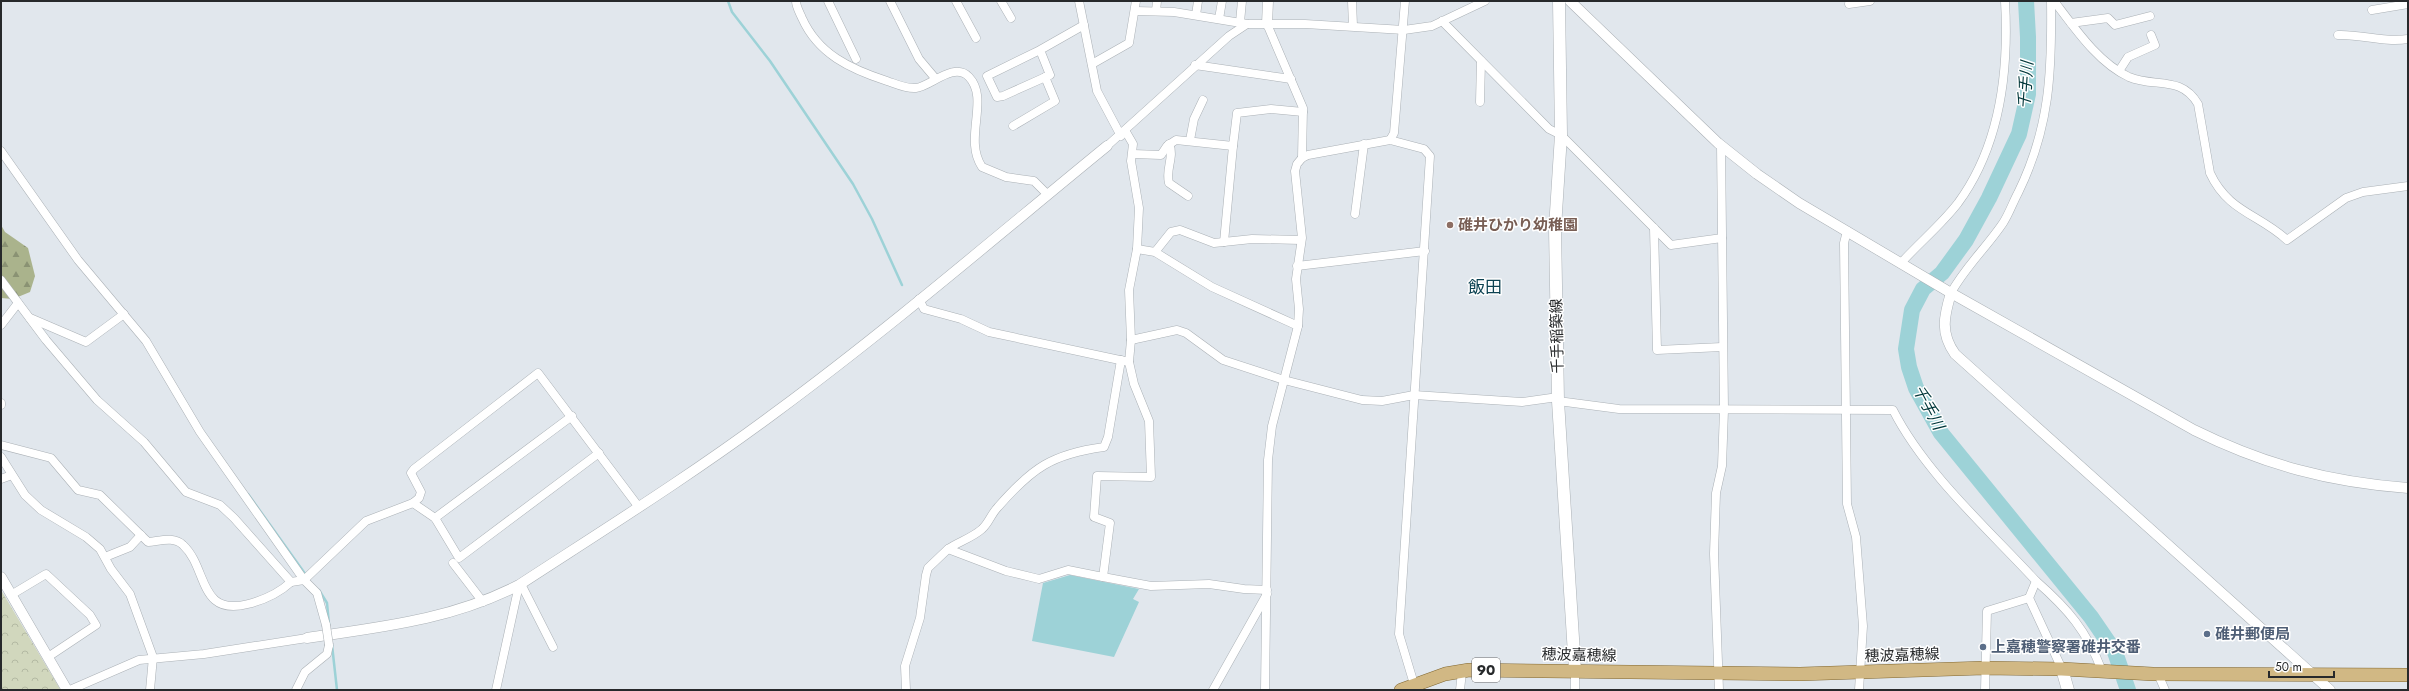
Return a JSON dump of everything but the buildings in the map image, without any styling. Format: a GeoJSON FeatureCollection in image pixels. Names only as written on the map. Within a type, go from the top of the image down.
{"type":"FeatureCollection","features":[{"type":"Feature","properties":{"kind":"main road","name":"千手稲築線"},"geometry":{"type":"LineString","coordinates":[[1559,1],[1561,135],[1555,228],[1558,399],[1575,670]]}},
{"type":"Feature","properties":{"kind":"main road","name":"穂波嘉穂線"},"geometry":{"type":"LineString","coordinates":[[1401,690],[1445,674],[1462,672],[1575,670],[1718,673],[1859,672],[1984,668],[2062,669],[2156,674],[2408,675]]}},
{"type":"Feature","properties":{"kind":"main road"},"geometry":{"type":"LineString","coordinates":[[2062,669],[2068,690]]}},
{"type":"Feature","properties":{"kind":"street"},"geometry":{"type":"LineString","coordinates":[[796,1],[808,31],[818,45],[834,59],[856,70],[903,87],[921,87],[936,78],[959,72],[970,77],[976,90],[978,110],[974,149],[982,167],[1006,177],[1034,181],[1048,195]]}},
{"type":"Feature","properties":{"kind":"street"},"geometry":{"type":"LineString","coordinates":[[828,1],[856,59]]}},
{"type":"Feature","properties":{"kind":"street"},"geometry":{"type":"LineString","coordinates":[[890,1],[919,59],[936,78]]}},
{"type":"Feature","properties":{"kind":"street"},"geometry":{"type":"LineString","coordinates":[[956,1],[976,38]]}},
{"type":"Feature","properties":{"kind":"street"},"geometry":{"type":"LineString","coordinates":[[1001,1],[1010,18]]}},
{"type":"Feature","properties":{"kind":"street"},"geometry":{"type":"LineString","coordinates":[[906,690],[905,666],[920,618],[928,568],[948,549],[982,529],[996,509],[1019,483],[1063,454],[1104,447],[1108,436],[1131,340],[1129,290],[1137,249],[1139,208],[1131,161],[1133,144],[1123,134],[1097,91],[1079,1]]}},
{"type":"Feature","properties":{"kind":"street"},"geometry":{"type":"LineString","coordinates":[[1092,64],[1129,43],[1136,11],[1136,1]]}},
{"type":"Feature","properties":{"kind":"street"},"geometry":{"type":"LineString","coordinates":[[1156,1],[1156,11]]}},
{"type":"Feature","properties":{"kind":"street"},"geometry":{"type":"LineString","coordinates":[[1196,15],[1198,1]]}},
{"type":"Feature","properties":{"kind":"street"},"geometry":{"type":"LineString","coordinates":[[1219,19],[1222,1]]}},
{"type":"Feature","properties":{"kind":"street"},"geometry":{"type":"LineString","coordinates":[[1242,1],[1244,23]]}},
{"type":"Feature","properties":{"kind":"street"},"geometry":{"type":"LineString","coordinates":[[1268,1],[1267,24],[1291,79],[1303,112],[1302,158]]}},
{"type":"Feature","properties":{"kind":"street"},"geometry":{"type":"LineString","coordinates":[[1352,1],[1353,26]]}},
{"type":"Feature","properties":{"kind":"street"},"geometry":{"type":"LineString","coordinates":[[1390,140],[1394,133],[1404,30],[1405,1]]}},
{"type":"Feature","properties":{"kind":"street"},"geometry":{"type":"LineString","coordinates":[[1136,11],[1156,11],[1196,15],[1244,23],[1353,26],[1404,30],[1421,29],[1485,1]]}},
{"type":"Feature","properties":{"kind":"street"},"geometry":{"type":"LineString","coordinates":[[1570,1],[1721,145],[1787,195],[1951,293],[2194,430],[2236,451],[2284,467],[2333,479],[2408,488]]}},
{"type":"Feature","properties":{"kind":"street"},"geometry":{"type":"LineString","coordinates":[[1849,4],[1870,1]]}},
{"type":"Feature","properties":{"kind":"street"},"geometry":{"type":"LineString","coordinates":[[1904,264],[1958,202],[1977,170],[1997,118],[2002,91],[2005,1]]}},
{"type":"Feature","properties":{"kind":"street"},"geometry":{"type":"LineString","coordinates":[[2053,1],[2099,56],[2120,71],[2130,77],[2156,83],[2177,85],[2192,94],[2198,104],[2210,173],[2214,181],[2232,204],[2274,228],[2287,240],[2346,198],[2363,192],[2408,186]]}},
{"type":"Feature","properties":{"kind":"street"},"geometry":{"type":"LineString","coordinates":[[2053,1],[2050,80],[2046,114],[2037,147],[2024,180],[2004,222],[1961,274],[1951,293],[1943,323],[1944,334],[1954,354],[2330,690]]}},
{"type":"Feature","properties":{"kind":"street"},"geometry":{"type":"LineString","coordinates":[[2372,10],[2408,4]]}},
{"type":"Feature","properties":{"kind":"street"},"geometry":{"type":"LineString","coordinates":[[2071,23],[2108,18],[2115,25],[2150,16]]}},
{"type":"Feature","properties":{"kind":"street"},"geometry":{"type":"LineString","coordinates":[[1442,21],[1549,129],[1561,135],[1670,245],[1722,238]]}},
{"type":"Feature","properties":{"kind":"street"},"geometry":{"type":"LineString","coordinates":[[1,578],[68,690],[128,664],[153,657],[204,654],[434,618],[483,602],[520,584],[776,412],[919,299],[1123,134],[1195,65],[1244,23]]}},
{"type":"Feature","properties":{"kind":"street"},"geometry":{"type":"LineString","coordinates":[[1040,50],[1050,74],[1000,97],[995,95],[987,76],[1040,50],[1084,25]]}},
{"type":"Feature","properties":{"kind":"street"},"geometry":{"type":"LineString","coordinates":[[2338,35],[2351,34],[2392,41],[2408,39]]}},
{"type":"Feature","properties":{"kind":"street"},"geometry":{"type":"LineString","coordinates":[[2120,71],[2128,57],[2155,45],[2151,35]]}},
{"type":"Feature","properties":{"kind":"street"},"geometry":{"type":"LineString","coordinates":[[1480,102],[1481,61]]}},
{"type":"Feature","properties":{"kind":"street"},"geometry":{"type":"LineString","coordinates":[[1195,65],[1291,79]]}},
{"type":"Feature","properties":{"kind":"street"},"geometry":{"type":"LineString","coordinates":[[1013,126],[1056,101],[1045,77]]}},
{"type":"Feature","properties":{"kind":"street"},"geometry":{"type":"LineString","coordinates":[[1190,140],[1194,119],[1203,100]]}},
{"type":"Feature","properties":{"kind":"street"},"geometry":{"type":"LineString","coordinates":[[1224,242],[1237,113],[1271,109],[1303,112]]}},
{"type":"Feature","properties":{"kind":"street"},"geometry":{"type":"LineString","coordinates":[[1133,154],[1161,155],[1169,144],[1176,140],[1190,140],[1233,146]]}},
{"type":"Feature","properties":{"kind":"street"},"geometry":{"type":"LineString","coordinates":[[1265,690],[1268,460],[1272,426],[1298,326],[1297,266],[1301,240],[1301,217],[1295,171],[1297,164],[1302,158],[1320,152],[1390,140],[1424,149],[1430,156],[1399,634],[1414,684]]}},
{"type":"Feature","properties":{"kind":"street"},"geometry":{"type":"LineString","coordinates":[[1169,144],[1171,154],[1168,170],[1169,183],[1188,196]]}},
{"type":"Feature","properties":{"kind":"street"},"geometry":{"type":"LineString","coordinates":[[1355,214],[1364,144]]}},
{"type":"Feature","properties":{"kind":"street"},"geometry":{"type":"LineString","coordinates":[[1719,690],[1714,554],[1716,493],[1722,466],[1724,410],[1722,347],[1721,145]]}},
{"type":"Feature","properties":{"kind":"street"},"geometry":{"type":"LineString","coordinates":[[1,151],[78,260],[146,341],[200,432],[304,580],[317,593],[326,625],[329,645],[327,654],[305,672],[296,690]]}},
{"type":"Feature","properties":{"kind":"street"},"geometry":{"type":"LineString","coordinates":[[1654,228],[1657,350],[1722,347]]}},
{"type":"Feature","properties":{"kind":"street"},"geometry":{"type":"LineString","coordinates":[[1155,252],[1171,232],[1180,230],[1208,242],[1252,239],[1301,240]]}},
{"type":"Feature","properties":{"kind":"street"},"geometry":{"type":"LineString","coordinates":[[1847,231],[1844,243],[1847,504],[1856,537],[1863,626],[1862,652],[1859,672],[1860,690]]}},
{"type":"Feature","properties":{"kind":"street"},"geometry":{"type":"LineString","coordinates":[[1137,249],[1155,252],[1212,287],[1298,326]]}},
{"type":"Feature","properties":{"kind":"street"},"geometry":{"type":"LineString","coordinates":[[1297,266],[1424,251]]}},
{"type":"Feature","properties":{"kind":"street"},"geometry":{"type":"LineString","coordinates":[[1,280],[18,304],[97,400],[144,442],[186,492],[220,505],[234,518],[291,582]]}},
{"type":"Feature","properties":{"kind":"street"},"geometry":{"type":"LineString","coordinates":[[919,299],[924,309],[961,319],[989,332],[1125,361]]}},
{"type":"Feature","properties":{"kind":"street"},"geometry":{"type":"LineString","coordinates":[[1,325],[18,304]]}},
{"type":"Feature","properties":{"kind":"street"},"geometry":{"type":"LineString","coordinates":[[30,318],[86,342],[124,314]]}},
{"type":"Feature","properties":{"kind":"street"},"geometry":{"type":"LineString","coordinates":[[1131,340],[1177,330],[1186,333],[1223,360],[1284,380],[1362,400],[1382,401],[1414,395],[1522,402],[1558,399],[1619,409],[1893,410],[1904,431],[1933,470],[2036,581],[2067,609],[2083,630],[2094,649],[2104,672]]}},
{"type":"Feature","properties":{"kind":"street"},"geometry":{"type":"LineString","coordinates":[[1104,577],[1110,523],[1094,518],[1097,476],[1151,477],[1149,421],[1125,361]]}},
{"type":"Feature","properties":{"kind":"street"},"geometry":{"type":"LineString","coordinates":[[1,445],[51,458],[78,490],[100,495],[148,542],[173,539],[183,544],[213,598],[225,606],[240,606],[264,600],[291,582],[304,580],[366,521],[413,503],[420,498],[421,492],[411,474],[414,469],[538,373],[572,416],[638,506]]}},
{"type":"Feature","properties":{"kind":"street"},"geometry":{"type":"LineString","coordinates":[[434,518],[572,416]]}},
{"type":"Feature","properties":{"kind":"street"},"geometry":{"type":"LineString","coordinates":[[413,503],[434,518],[459,558],[599,453]]}},
{"type":"Feature","properties":{"kind":"street"},"geometry":{"type":"LineString","coordinates":[[1,458],[25,495],[41,510],[86,537],[100,549],[111,569],[130,594],[153,657],[150,690]]}},
{"type":"Feature","properties":{"kind":"street"},"geometry":{"type":"LineString","coordinates":[[1,479],[12,474]]}},
{"type":"Feature","properties":{"kind":"street"},"geometry":{"type":"LineString","coordinates":[[105,557],[130,547],[141,535]]}},
{"type":"Feature","properties":{"kind":"street"},"geometry":{"type":"LineString","coordinates":[[948,549],[1006,571],[1039,579],[1068,570],[1151,586],[1209,584],[1267,592]]}},
{"type":"Feature","properties":{"kind":"street"},"geometry":{"type":"LineString","coordinates":[[453,563],[483,602]]}},
{"type":"Feature","properties":{"kind":"street"},"geometry":{"type":"LineString","coordinates":[[11,595],[46,574],[90,615],[96,625],[48,657]]}},
{"type":"Feature","properties":{"kind":"street"},"geometry":{"type":"LineString","coordinates":[[2036,581],[2029,598],[2062,669]]}},
{"type":"Feature","properties":{"kind":"street"},"geometry":{"type":"LineString","coordinates":[[520,584],[554,647]]}},
{"type":"Feature","properties":{"kind":"street"},"geometry":{"type":"LineString","coordinates":[[496,690],[520,584]]}},
{"type":"Feature","properties":{"kind":"street"},"geometry":{"type":"LineString","coordinates":[[1213,690],[1267,592]]}},
{"type":"Feature","properties":{"kind":"street"},"geometry":{"type":"LineString","coordinates":[[1985,690],[1984,668],[1987,611],[2029,598]]}},
{"type":"Feature","properties":{"kind":"street"},"geometry":{"type":"LineString","coordinates":[[1575,670],[1575,690]]}},
{"type":"Feature","properties":{"kind":"street"},"geometry":{"type":"LineString","coordinates":[[1460,690],[1462,672]]}},
{"type":"Feature","properties":{"kind":"street"},"geometry":{"type":"LineString","coordinates":[[2156,674],[2165,690]]}},
{"type":"Feature","properties":{"kind":"green space"},"geometry":{"type":"Polygon","coordinates":[[[1,225],[5,232],[28,248],[35,276],[30,292],[13,299],[1,298],[1,225]]]}},
{"type":"Feature","properties":{"kind":"green space"},"geometry":{"type":"Polygon","coordinates":[[[1,590],[60,689],[1,690],[1,590]]]}},
{"type":"Feature","properties":{"kind":"water"},"geometry":{"type":"Polygon","coordinates":[[[1070,575],[1139,589],[1133,599],[1139,602],[1114,657],[1032,641],[1043,583],[1070,575]]]}},
{"type":"Feature","properties":{"kind":"waterway"},"geometry":{"type":"LineString","coordinates":[[728,1],[732,12],[770,61],[853,184],[872,219],[902,285]]}},
{"type":"Feature","properties":{"kind":"waterway","name":"千手川"},"geometry":{"type":"LineString","coordinates":[[2026,1],[2028,37],[2028,94],[2019,134],[1989,198],[1966,240],[1942,273],[1923,289],[1912,310],[1906,349],[1909,367],[1916,388],[1941,433],[2091,617],[2115,652],[2128,690]]}},
{"type":"Feature","properties":{"kind":"waterway"},"geometry":{"type":"LineString","coordinates":[[248,494],[306,575]]}},
{"type":"Feature","properties":{"kind":"waterway"},"geometry":{"type":"LineString","coordinates":[[319,590],[327,603],[329,624]]}},
{"type":"Feature","properties":{"kind":"waterway"},"geometry":{"type":"LineString","coordinates":[[332,645],[337,690]]}},
{"type":"Feature","properties":{"kind":"place","name":"碓井ひかり幼稚園"},"geometry":{"type":"Point","coordinates":[1450,225]}},
{"type":"Feature","properties":{"kind":"place","name":"碓井郵便局"},"geometry":{"type":"Point","coordinates":[2207,634]}},
{"type":"Feature","properties":{"kind":"place","name":"上嘉穂警察署碓井交番"},"geometry":{"type":"Point","coordinates":[1983,647]}},
{"type":"Feature","properties":{"kind":"district","name":"飯田"},"geometry":{"type":"Point","coordinates":[1485,287]}}]}
